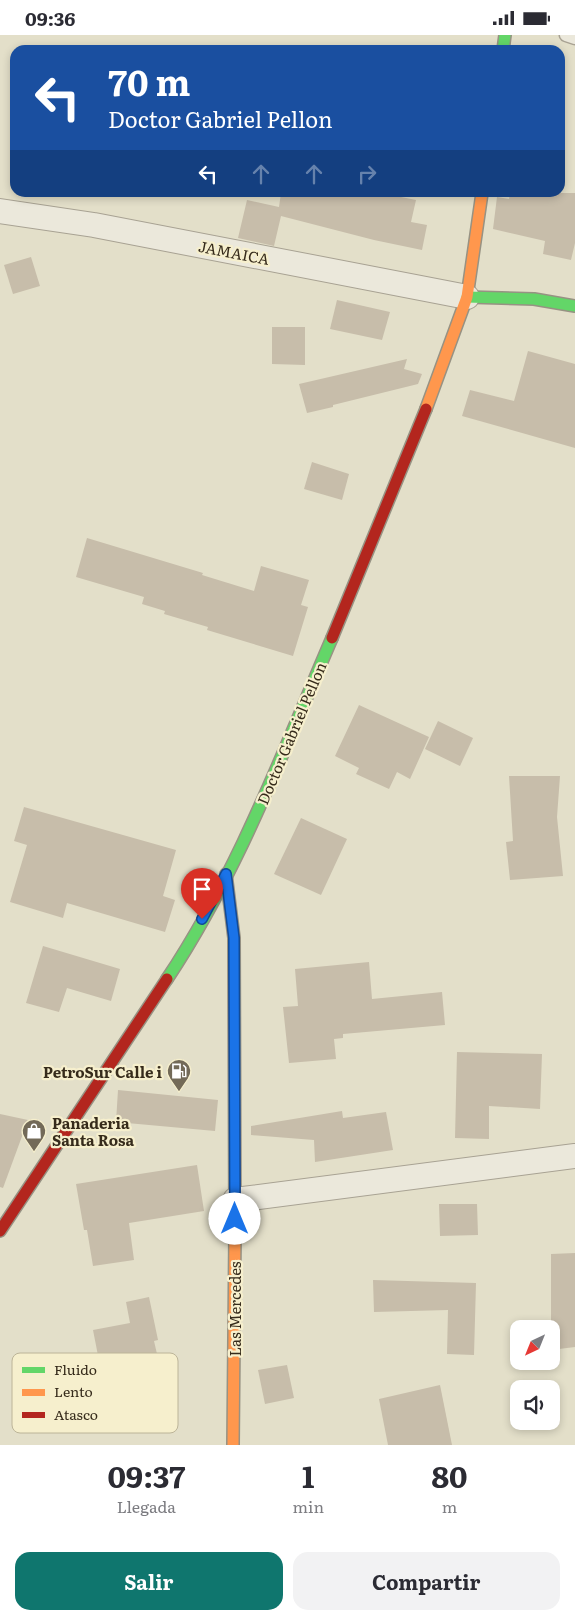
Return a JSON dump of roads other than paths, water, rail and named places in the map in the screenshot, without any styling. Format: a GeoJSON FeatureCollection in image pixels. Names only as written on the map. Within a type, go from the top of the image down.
{"type":"FeatureCollection","features":[{"type":"Feature","properties":{"kind":"street","name":"Doctor Gabriel Pellon"},"geometry":{"type":"LineString","coordinates":[[0,1231],[187,949],[241,847],[333,636],[424,413],[467,297],[481,197]]}},
{"type":"Feature","properties":{"kind":"street","name":"JAMAICA"},"geometry":{"type":"LineString","coordinates":[[0,211],[94,225],[467,297]]}},
{"type":"Feature","properties":{"kind":"street"},"geometry":{"type":"LineString","coordinates":[[467,297],[534,299],[575,306]]}},
{"type":"Feature","properties":{"kind":"street","name":"Las Mercedes"},"geometry":{"type":"LineString","coordinates":[[226,874],[234,938],[235,1201],[233,1445]]}},
{"type":"Feature","properties":{"kind":"street"},"geometry":{"type":"LineString","coordinates":[[235,1201],[575,1156]]}},
{"type":"Feature","properties":{"kind":"lane"},"geometry":{"type":"LineString","coordinates":[[566,35],[575,38]]}},
{"type":"Feature","properties":{"kind":"place","name":"PetroSur Calle i"},"geometry":{"type":"Point","coordinates":[179,1092]}},
{"type":"Feature","properties":{"kind":"place","name":"Panaderia Santa Rosa"},"geometry":{"type":"Point","coordinates":[34,1152]}}]}
